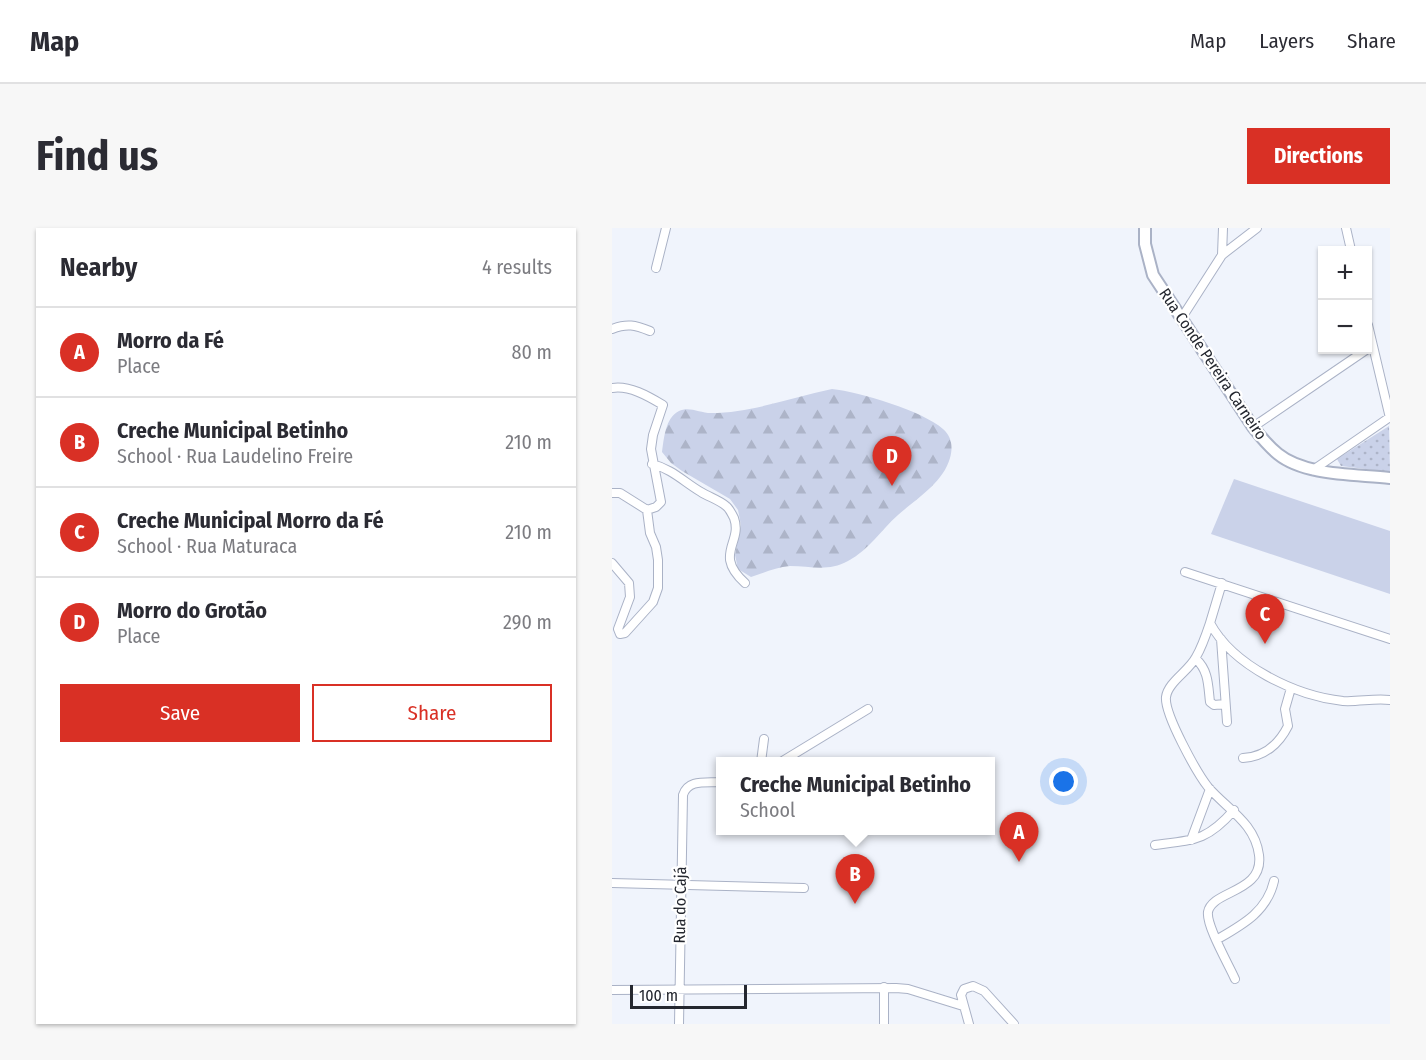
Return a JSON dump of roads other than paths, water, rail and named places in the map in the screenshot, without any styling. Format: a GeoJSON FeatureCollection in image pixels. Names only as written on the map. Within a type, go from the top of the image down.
{"type":"FeatureCollection","features":[{"type":"Feature","properties":{"kind":"street"},"geometry":{"type":"LineString","coordinates":[[656,268],[666,228]]}},
{"type":"Feature","properties":{"kind":"street","name":"Rua Conde Pereira Carneiro"},"geometry":{"type":"LineString","coordinates":[[1145,228],[1144,244],[1154,275],[1181,320],[1253,427],[1278,454],[1298,466],[1313,470],[1390,478]]}},
{"type":"Feature","properties":{"kind":"street"},"geometry":{"type":"LineString","coordinates":[[1222,255],[1223,228]]}},
{"type":"Feature","properties":{"kind":"street"},"geometry":{"type":"LineString","coordinates":[[1181,320],[1222,255],[1257,228]]}},
{"type":"Feature","properties":{"kind":"street"},"geometry":{"type":"LineString","coordinates":[[1346,228],[1350,246]]}},
{"type":"Feature","properties":{"kind":"street"},"geometry":{"type":"LineString","coordinates":[[612,329],[624,324],[632,324],[650,331]]}},
{"type":"Feature","properties":{"kind":"street"},"geometry":{"type":"LineString","coordinates":[[1253,427],[1360,354]]}},
{"type":"Feature","properties":{"kind":"street"},"geometry":{"type":"LineString","coordinates":[[1313,470],[1390,418],[1371,354]]}},
{"type":"Feature","properties":{"kind":"street"},"geometry":{"type":"LineString","coordinates":[[612,388],[620,387],[635,391],[663,405],[651,449],[652,464],[661,501],[656,507],[647,510]]}},
{"type":"Feature","properties":{"kind":"street"},"geometry":{"type":"LineString","coordinates":[[652,464],[667,468],[727,507],[734,519],[735,533],[730,560],[734,573],[745,583]]}},
{"type":"Feature","properties":{"kind":"street"},"geometry":{"type":"LineString","coordinates":[[612,493],[620,493],[647,510]]}},
{"type":"Feature","properties":{"kind":"street"},"geometry":{"type":"LineString","coordinates":[[612,563],[629,583],[630,597],[618,629],[620,634],[625,633],[645,613],[653,602],[658,588],[658,560],[650,533],[647,510]]}},
{"type":"Feature","properties":{"kind":"street"},"geometry":{"type":"LineString","coordinates":[[1185,572],[1390,639]]}},
{"type":"Feature","properties":{"kind":"street"},"geometry":{"type":"LineString","coordinates":[[1222,583],[1210,624],[1196,659],[1168,691],[1166,702],[1172,721],[1198,771],[1210,789],[1246,824],[1255,839],[1259,855],[1258,867],[1253,878],[1244,886],[1212,904],[1208,910],[1208,919],[1216,940],[1236,979]]}},
{"type":"Feature","properties":{"kind":"street"},"geometry":{"type":"LineString","coordinates":[[1210,624],[1221,639],[1260,672],[1291,688],[1345,701],[1377,698],[1390,700]]}},
{"type":"Feature","properties":{"kind":"street"},"geometry":{"type":"LineString","coordinates":[[1221,639],[1227,722]]}},
{"type":"Feature","properties":{"kind":"street"},"geometry":{"type":"LineString","coordinates":[[1196,659],[1207,675],[1210,702],[1214,705],[1226,705]]}},
{"type":"Feature","properties":{"kind":"street"},"geometry":{"type":"LineString","coordinates":[[1243,758],[1262,754],[1272,748],[1282,735],[1288,726],[1285,709],[1291,688]]}},
{"type":"Feature","properties":{"kind":"street"},"geometry":{"type":"LineString","coordinates":[[789,757],[868,709]]}},
{"type":"Feature","properties":{"kind":"street"},"geometry":{"type":"LineString","coordinates":[[762,757],[764,739]]}},
{"type":"Feature","properties":{"kind":"street","name":"Rua do Cajá"},"geometry":{"type":"LineString","coordinates":[[679,1024],[683,795],[686,787],[692,783],[716,782]]}},
{"type":"Feature","properties":{"kind":"street"},"geometry":{"type":"LineString","coordinates":[[1191,840],[1210,789]]}},
{"type":"Feature","properties":{"kind":"street"},"geometry":{"type":"LineString","coordinates":[[1155,845],[1191,840],[1212,833],[1234,810]]}},
{"type":"Feature","properties":{"kind":"street"},"geometry":{"type":"LineString","coordinates":[[1216,940],[1237,928],[1264,907],[1272,893],[1275,881]]}},
{"type":"Feature","properties":{"kind":"street"},"geometry":{"type":"LineString","coordinates":[[612,883],[804,888]]}},
{"type":"Feature","properties":{"kind":"street"},"geometry":{"type":"LineString","coordinates":[[969,1024],[961,995],[964,989],[973,986],[979,987],[1014,1024]]}},
{"type":"Feature","properties":{"kind":"street"},"geometry":{"type":"LineString","coordinates":[[884,987],[884,1024]]}},
{"type":"Feature","properties":{"kind":"street"},"geometry":{"type":"LineString","coordinates":[[612,990],[884,987],[908,989],[963,1006]]}},
{"type":"Feature","properties":{"kind":"place","name":"Morro do Grotão"},"geometry":{"type":"Point","coordinates":[892,486]}},
{"type":"Feature","properties":{"kind":"place","name":"Creche Municipal Morro da Fé"},"geometry":{"type":"Point","coordinates":[1265,644]}},
{"type":"Feature","properties":{"kind":"place","name":"Morro da Fé"},"geometry":{"type":"Point","coordinates":[1019,862]}},
{"type":"Feature","properties":{"kind":"place","name":"Creche Municipal Betinho"},"geometry":{"type":"Point","coordinates":[855,904]}}]}
